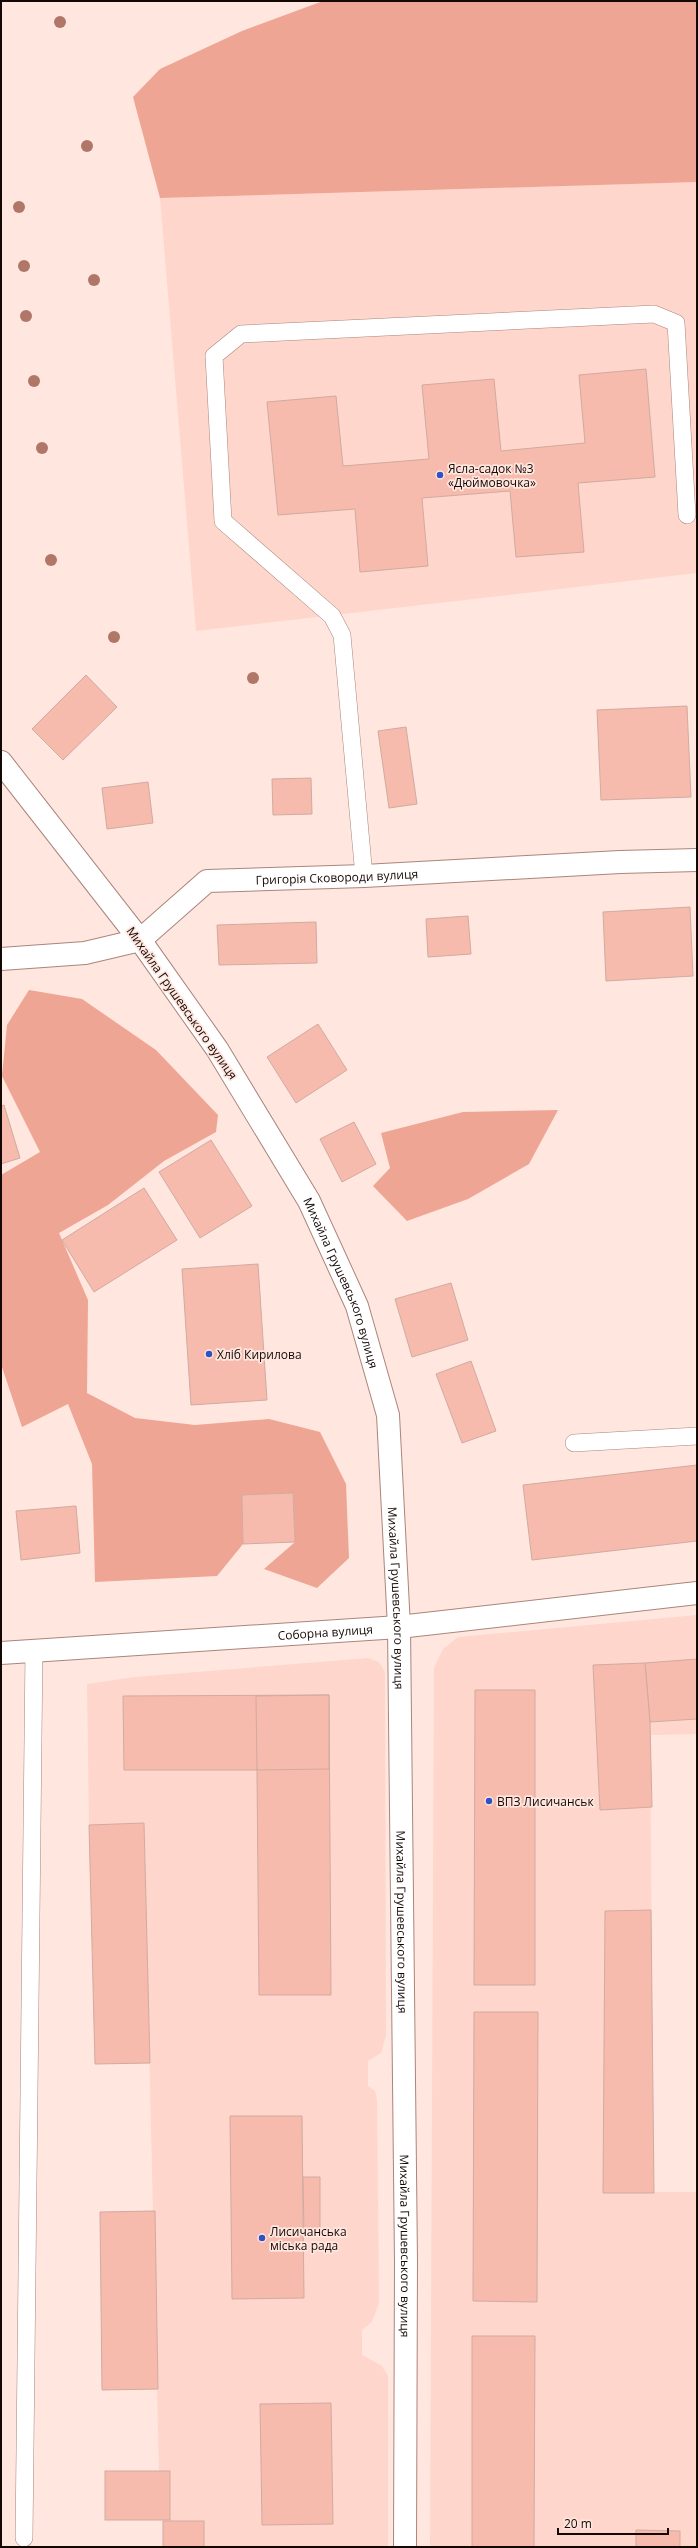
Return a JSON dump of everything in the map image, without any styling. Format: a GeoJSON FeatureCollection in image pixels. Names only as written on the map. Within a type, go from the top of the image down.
{"type":"FeatureCollection","features":[{"type":"Feature","properties":{"kind":"street","name":"Михайла Грушевського вулиця"},"geometry":{"type":"LineString","coordinates":[[1,762],[140,940],[217,1049],[309,1201],[357,1306],[388,1415],[399,1627],[406,2262],[405,2547]]}},
{"type":"Feature","properties":{"kind":"street","name":"Григорія Сковороди вулиця"},"geometry":{"type":"LineString","coordinates":[[1,959],[85,953],[140,940],[207,881],[364,876],[620,862],[697,860]]}},
{"type":"Feature","properties":{"kind":"street","name":"Соборна вулиця"},"geometry":{"type":"LineString","coordinates":[[1,1652],[399,1627],[697,1593]]}},
{"type":"Feature","properties":{"kind":"lane"},"geometry":{"type":"LineString","coordinates":[[364,876],[342,635],[332,616],[223,521],[214,356],[241,334],[654,314],[676,323],[687,515]]}},
{"type":"Feature","properties":{"kind":"lane"},"geometry":{"type":"LineString","coordinates":[[574,1443],[697,1436]]}},
{"type":"Feature","properties":{"kind":"lane"},"geometry":{"type":"LineString","coordinates":[[24,2538],[34,1650]]}},
{"type":"Feature","properties":{"kind":"shaded area"},"geometry":{"type":"Polygon","coordinates":[[[323,1],[697,1],[697,182],[160,198],[133,97],[160,69],[242,31],[323,1]]]}},
{"type":"Feature","properties":{"kind":"shaded area","name":"Ясла-садок №3 «Дюймовочка»"},"geometry":{"type":"Polygon","coordinates":[[[697,182],[697,573],[196,631],[160,198],[697,182]]]}},
{"type":"Feature","properties":{"kind":"shaded area"},"geometry":{"type":"Polygon","coordinates":[[[29,990],[82,999],[156,1050],[218,1115],[216,1132],[164,1161],[108,1205],[59,1233],[88,1300],[87,1393],[135,1418],[195,1425],[269,1419],[320,1432],[346,1484],[349,1558],[317,1588],[264,1569],[295,1542],[293,1493],[242,1495],[243,1544],[217,1576],[95,1582],[92,1464],[68,1404],[22,1427],[1,1364],[1,1175],[40,1152],[2,1076],[7,1025],[29,990]]]}},
{"type":"Feature","properties":{"kind":"shaded area"},"geometry":{"type":"Polygon","coordinates":[[[558,1110],[529,1164],[468,1199],[407,1221],[373,1186],[390,1168],[381,1133],[463,1112],[558,1110]]]}},
{"type":"Feature","properties":{"kind":"shaded area"},"geometry":{"type":"Polygon","coordinates":[[[697,1615],[697,1734],[650,1735],[654,2192],[697,2192],[697,2547],[430,2547],[434,1668],[443,1649],[458,1637],[697,1615]]]}},
{"type":"Feature","properties":{"kind":"shaded area"},"geometry":{"type":"Polygon","coordinates":[[[368,1658],[379,1662],[385,1672],[386,2035],[381,2053],[368,2061],[368,2086],[375,2091],[377,2100],[379,2303],[372,2322],[362,2330],[362,2355],[382,2366],[388,2376],[388,2547],[204,2547],[204,2521],[170,2521],[170,2472],[159,2472],[144,1824],[89,1825],[87,1684],[135,1677],[368,1658]]]}},
{"type":"Feature","properties":{"kind":"building"},"geometry":{"type":"Polygon","coordinates":[[[646,369],[655,477],[578,483],[584,552],[516,557],[510,491],[422,498],[428,566],[360,572],[355,509],[278,515],[267,402],[336,396],[343,466],[429,459],[422,385],[494,379],[501,451],[585,443],[579,375],[646,369]]]}},
{"type":"Feature","properties":{"kind":"building"},"geometry":{"type":"Polygon","coordinates":[[[86,675],[117,707],[63,760],[32,729],[86,675]]]}},
{"type":"Feature","properties":{"kind":"building"},"geometry":{"type":"Polygon","coordinates":[[[687,706],[691,797],[601,800],[597,710],[687,706]]]}},
{"type":"Feature","properties":{"kind":"building"},"geometry":{"type":"Polygon","coordinates":[[[406,727],[417,804],[389,808],[378,731],[406,727]]]}},
{"type":"Feature","properties":{"kind":"building"},"geometry":{"type":"Polygon","coordinates":[[[311,778],[312,814],[273,815],[272,779],[311,778]]]}},
{"type":"Feature","properties":{"kind":"building"},"geometry":{"type":"Polygon","coordinates":[[[148,782],[153,823],[107,829],[102,788],[148,782]]]}},
{"type":"Feature","properties":{"kind":"building"},"geometry":{"type":"Polygon","coordinates":[[[690,907],[693,976],[606,981],[603,912],[690,907]]]}},
{"type":"Feature","properties":{"kind":"building"},"geometry":{"type":"Polygon","coordinates":[[[468,916],[471,954],[428,957],[426,919],[468,916]]]}},
{"type":"Feature","properties":{"kind":"building"},"geometry":{"type":"Polygon","coordinates":[[[316,922],[317,963],[219,965],[217,925],[316,922]]]}},
{"type":"Feature","properties":{"kind":"building"},"geometry":{"type":"Polygon","coordinates":[[[318,1024],[347,1070],[296,1103],[267,1057],[318,1024]]]}},
{"type":"Feature","properties":{"kind":"building"},"geometry":{"type":"Polygon","coordinates":[[[4,1105],[20,1158],[1,1164],[1,1106],[4,1105]]]}},
{"type":"Feature","properties":{"kind":"building"},"geometry":{"type":"Polygon","coordinates":[[[354,1122],[376,1164],[342,1182],[320,1139],[354,1122]]]}},
{"type":"Feature","properties":{"kind":"building"},"geometry":{"type":"Polygon","coordinates":[[[211,1140],[252,1206],[200,1238],[159,1172],[211,1140]]]}},
{"type":"Feature","properties":{"kind":"building"},"geometry":{"type":"Polygon","coordinates":[[[144,1188],[177,1240],[94,1292],[62,1240],[144,1188]]]}},
{"type":"Feature","properties":{"kind":"building"},"geometry":{"type":"Polygon","coordinates":[[[258,1264],[267,1400],[191,1405],[182,1269],[258,1264]]]}},
{"type":"Feature","properties":{"kind":"building"},"geometry":{"type":"Polygon","coordinates":[[[451,1283],[468,1340],[412,1357],[395,1299],[451,1283]]]}},
{"type":"Feature","properties":{"kind":"building"},"geometry":{"type":"Polygon","coordinates":[[[471,1361],[496,1431],[462,1443],[436,1374],[471,1361]]]}},
{"type":"Feature","properties":{"kind":"building"},"geometry":{"type":"Polygon","coordinates":[[[697,1465],[697,1541],[532,1560],[523,1485],[697,1465]]]}},
{"type":"Feature","properties":{"kind":"building"},"geometry":{"type":"Polygon","coordinates":[[[293,1493],[295,1542],[243,1544],[242,1495],[293,1493]]]}},
{"type":"Feature","properties":{"kind":"building"},"geometry":{"type":"Polygon","coordinates":[[[76,1506],[80,1553],[21,1560],[16,1511],[76,1506]]]}},
{"type":"Feature","properties":{"kind":"building"},"geometry":{"type":"Polygon","coordinates":[[[697,1659],[697,1719],[650,1722],[645,1663],[697,1659]]]}},
{"type":"Feature","properties":{"kind":"building"},"geometry":{"type":"Polygon","coordinates":[[[645,1663],[650,1722],[652,1807],[600,1810],[593,1665],[645,1663]]]}},
{"type":"Feature","properties":{"kind":"building"},"geometry":{"type":"Polygon","coordinates":[[[475,1690],[535,1690],[535,1985],[474,1985],[475,1690]]]}},
{"type":"Feature","properties":{"kind":"building"},"geometry":{"type":"Polygon","coordinates":[[[329,1695],[331,1995],[259,1995],[257,1770],[124,1770],[123,1696],[329,1695]]]}},
{"type":"Feature","properties":{"kind":"building"},"geometry":{"type":"Polygon","coordinates":[[[329,1695],[329,1769],[257,1770],[256,1696],[329,1695]]]}},
{"type":"Feature","properties":{"kind":"building"},"geometry":{"type":"Polygon","coordinates":[[[144,1823],[150,2063],[95,2064],[89,1825],[144,1823]]]}},
{"type":"Feature","properties":{"kind":"building"},"geometry":{"type":"Polygon","coordinates":[[[651,1910],[654,2193],[603,2193],[605,1911],[651,1910]]]}},
{"type":"Feature","properties":{"kind":"building"},"geometry":{"type":"Polygon","coordinates":[[[474,2012],[538,2012],[537,2302],[473,2301],[474,2012]]]}},
{"type":"Feature","properties":{"kind":"building"},"geometry":{"type":"Polygon","coordinates":[[[230,2116],[302,2116],[304,2298],[232,2299],[230,2116]]]}},
{"type":"Feature","properties":{"kind":"building"},"geometry":{"type":"Polygon","coordinates":[[[303,2177],[320,2177],[320,2235],[304,2235],[303,2177]]]}},
{"type":"Feature","properties":{"kind":"building"},"geometry":{"type":"Polygon","coordinates":[[[155,2211],[158,2389],[102,2390],[100,2212],[155,2211]]]}},
{"type":"Feature","properties":{"kind":"building"},"geometry":{"type":"Polygon","coordinates":[[[472,2336],[535,2336],[534,2547],[472,2547],[472,2336]]]}},
{"type":"Feature","properties":{"kind":"building"},"geometry":{"type":"Polygon","coordinates":[[[331,2403],[333,2524],[262,2525],[260,2404],[331,2403]]]}},
{"type":"Feature","properties":{"kind":"building"},"geometry":{"type":"Polygon","coordinates":[[[105,2471],[170,2471],[170,2520],[105,2520],[105,2471]]]}},
{"type":"Feature","properties":{"kind":"building"},"geometry":{"type":"Polygon","coordinates":[[[163,2521],[204,2521],[204,2547],[163,2547],[163,2521]]]}},
{"type":"Feature","properties":{"kind":"building"},"geometry":{"type":"Polygon","coordinates":[[[636,2530],[680,2531],[680,2547],[636,2547],[636,2530]]]}},
{"type":"Feature","properties":{"kind":"place","name":"Ясла-садок №3 «Дюймовочка»"},"geometry":{"type":"Point","coordinates":[440,475]}},
{"type":"Feature","properties":{"kind":"place","name":"Хліб Кирилова"},"geometry":{"type":"Point","coordinates":[209,1354]}},
{"type":"Feature","properties":{"kind":"place","name":"ВПЗ Лисичанськ"},"geometry":{"type":"Point","coordinates":[489,1801]}},
{"type":"Feature","properties":{"kind":"place","name":"Лисичанська міська рада"},"geometry":{"type":"Point","coordinates":[262,2238]}}]}
